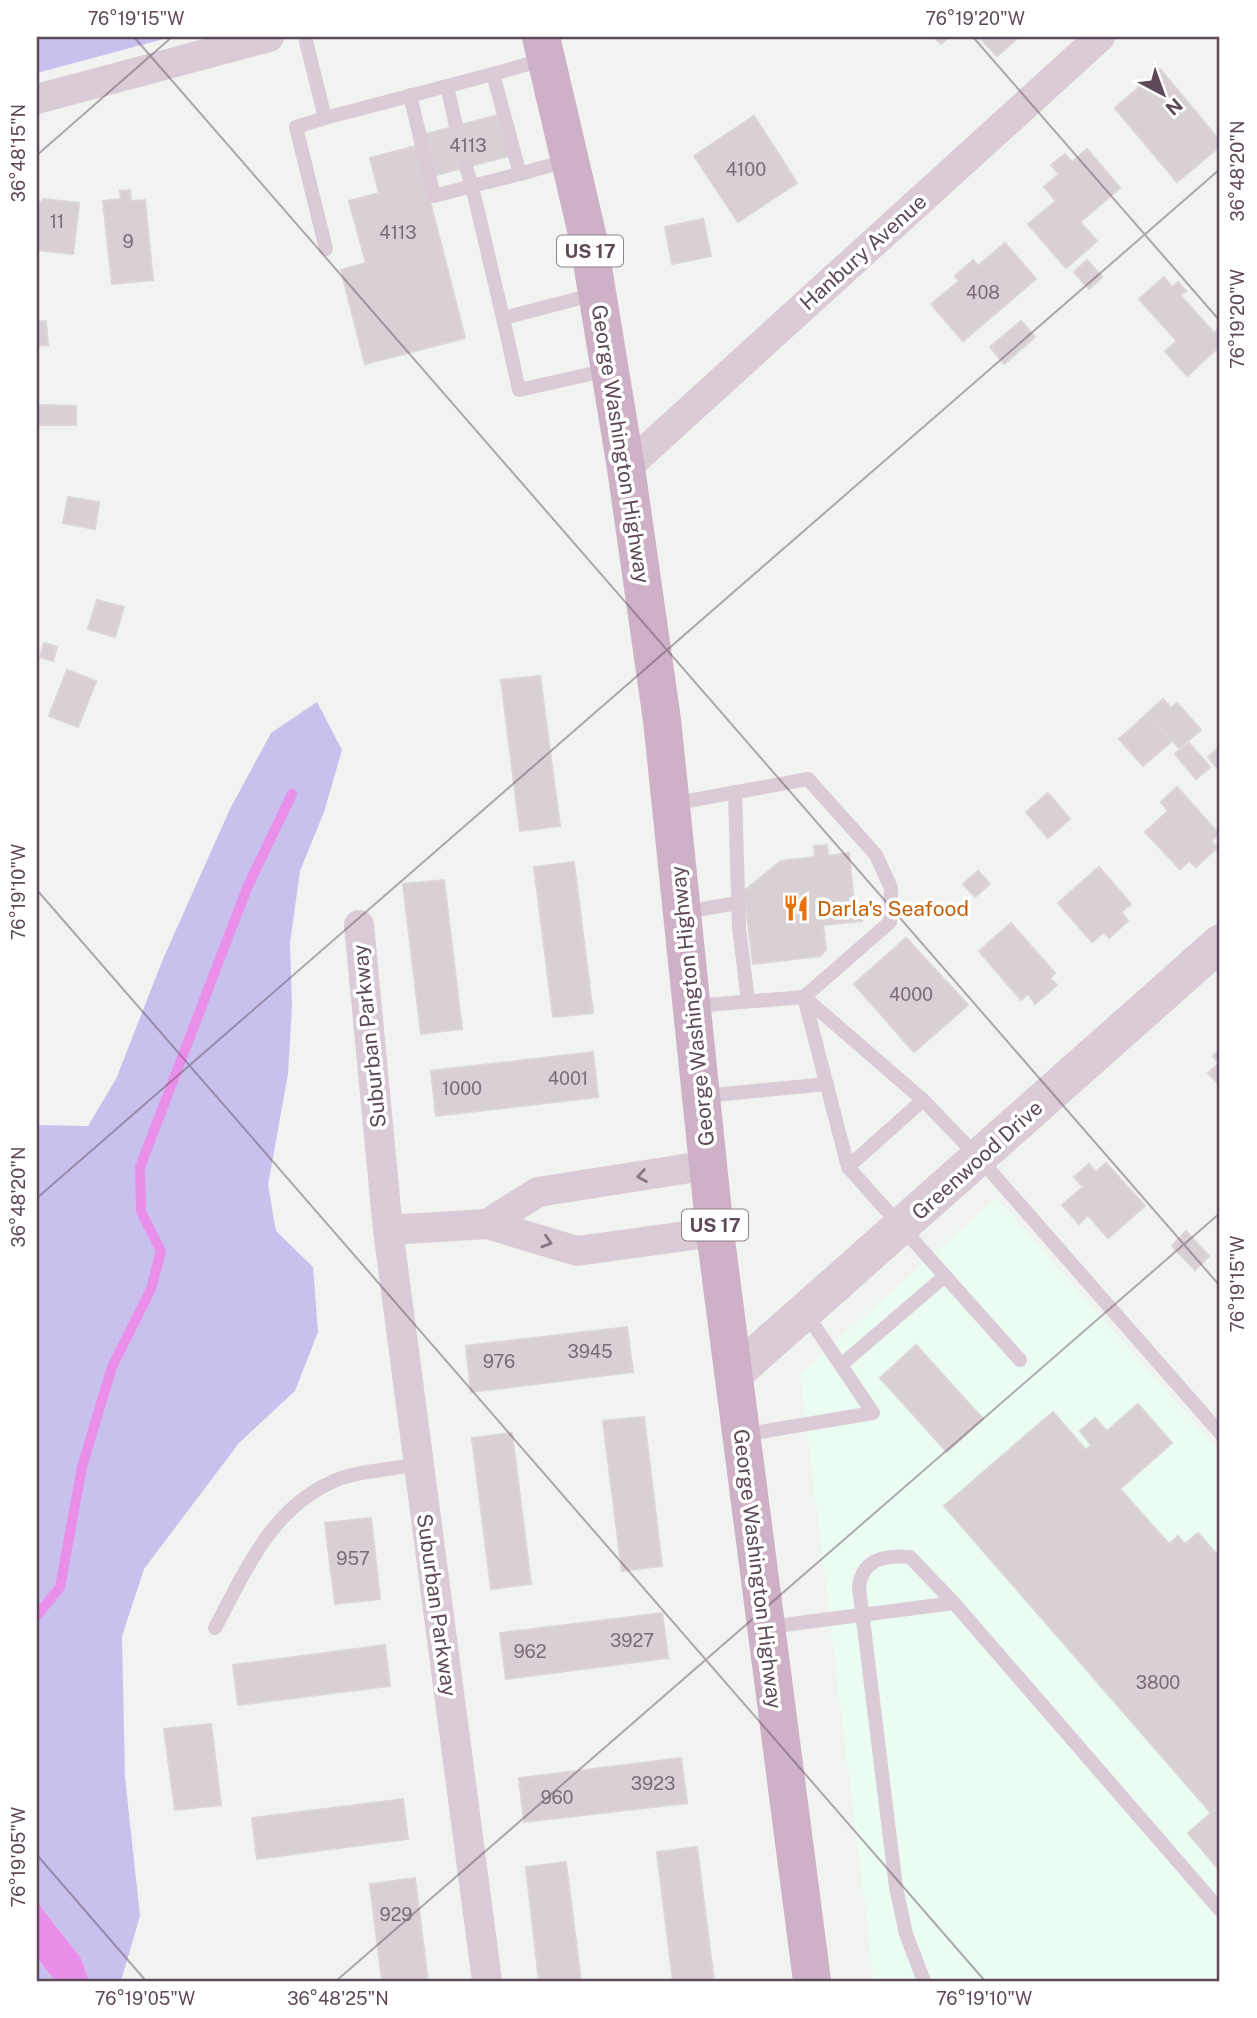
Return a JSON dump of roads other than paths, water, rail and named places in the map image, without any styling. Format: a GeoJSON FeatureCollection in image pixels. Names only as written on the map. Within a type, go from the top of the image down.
{"type":"FeatureCollection","features":[{"type":"Feature","properties":{"kind":"main road","name":"George Washington Highway"},"geometry":{"type":"LineString","coordinates":[[544,48],[597,293],[626,468],[662,720],[715,1232],[811,1981]]}},
{"type":"Feature","properties":{"kind":"street"},"geometry":{"type":"LineString","coordinates":[[37,99],[269,37]]}},
{"type":"Feature","properties":{"kind":"street","name":"Hanbury Avenue"},"geometry":{"type":"LineString","coordinates":[[626,468],[1100,37]]}},
{"type":"Feature","properties":{"kind":"street","name":"Suburban Parkway"},"geometry":{"type":"LineString","coordinates":[[359,925],[388,1230],[487,1981]]}},
{"type":"Feature","properties":{"kind":"street","name":"Greenwood Drive"},"geometry":{"type":"LineString","coordinates":[[733,1376],[1220,943]]}},
{"type":"Feature","properties":{"kind":"street"},"geometry":{"type":"LineString","coordinates":[[487,1224],[538,1192],[709,1165]]}},
{"type":"Feature","properties":{"kind":"street"},"geometry":{"type":"LineString","coordinates":[[388,1230],[487,1224],[577,1251],[715,1232]]}},
{"type":"Feature","properties":{"kind":"lane"},"geometry":{"type":"LineString","coordinates":[[305,37],[325,118]]}},
{"type":"Feature","properties":{"kind":"lane"},"geometry":{"type":"LineString","coordinates":[[326,249],[296,127],[493,74],[544,48]]}},
{"type":"Feature","properties":{"kind":"lane"},"geometry":{"type":"LineString","coordinates":[[493,74],[520,174]]}},
{"type":"Feature","properties":{"kind":"lane"},"geometry":{"type":"LineString","coordinates":[[447,86],[456,126]]}},
{"type":"Feature","properties":{"kind":"lane"},"geometry":{"type":"LineString","coordinates":[[410,95],[434,196],[570,159]]}},
{"type":"Feature","properties":{"kind":"lane"},"geometry":{"type":"LineString","coordinates":[[466,167],[519,390],[609,369]]}},
{"type":"Feature","properties":{"kind":"lane"},"geometry":{"type":"LineString","coordinates":[[503,318],[597,293]]}},
{"type":"Feature","properties":{"kind":"lane"},"geometry":{"type":"LineString","coordinates":[[671,804],[808,779],[876,855],[891,888],[890,922],[804,996],[692,1006]]}},
{"type":"Feature","properties":{"kind":"lane"},"geometry":{"type":"LineString","coordinates":[[735,792],[738,903],[748,1001]]}},
{"type":"Feature","properties":{"kind":"lane"},"geometry":{"type":"LineString","coordinates":[[682,912],[738,903]]}},
{"type":"Feature","properties":{"kind":"lane"},"geometry":{"type":"LineString","coordinates":[[804,996],[848,1167],[1020,1360]]}},
{"type":"Feature","properties":{"kind":"lane"},"geometry":{"type":"LineString","coordinates":[[804,996],[923,1100],[979,1158],[1220,1433]]}},
{"type":"Feature","properties":{"kind":"lane"},"geometry":{"type":"LineString","coordinates":[[702,1097],[827,1084]]}},
{"type":"Feature","properties":{"kind":"lane"},"geometry":{"type":"LineString","coordinates":[[848,1167],[923,1100]]}},
{"type":"Feature","properties":{"kind":"lane"},"geometry":{"type":"LineString","coordinates":[[841,1365],[944,1276]]}},
{"type":"Feature","properties":{"kind":"lane"},"geometry":{"type":"LineString","coordinates":[[740,1436],[873,1413],[805,1312]]}},
{"type":"Feature","properties":{"kind":"lane"},"geometry":{"type":"LineString","coordinates":[[215,1628],[257,1549],[285,1513],[335,1480],[419,1464]]}},
{"type":"Feature","properties":{"kind":"lane"},"geometry":{"type":"LineString","coordinates":[[924,1981],[906,1934],[896,1887],[862,1615],[860,1573],[868,1563],[881,1558],[910,1557],[954,1603],[1220,1910]]}},
{"type":"Feature","properties":{"kind":"lane"},"geometry":{"type":"LineString","coordinates":[[766,1627],[954,1603]]}},
{"type":"Feature","properties":{"kind":"waterway"},"geometry":{"type":"LineString","coordinates":[[37,1616],[60,1587],[82,1467],[112,1367],[151,1289],[161,1251],[141,1212],[140,1167],[247,888],[292,794]]}},
{"type":"Feature","properties":{"kind":"place","name":"Darla's Seafood"},"geometry":{"type":"Point","coordinates":[796,908]}}]}
